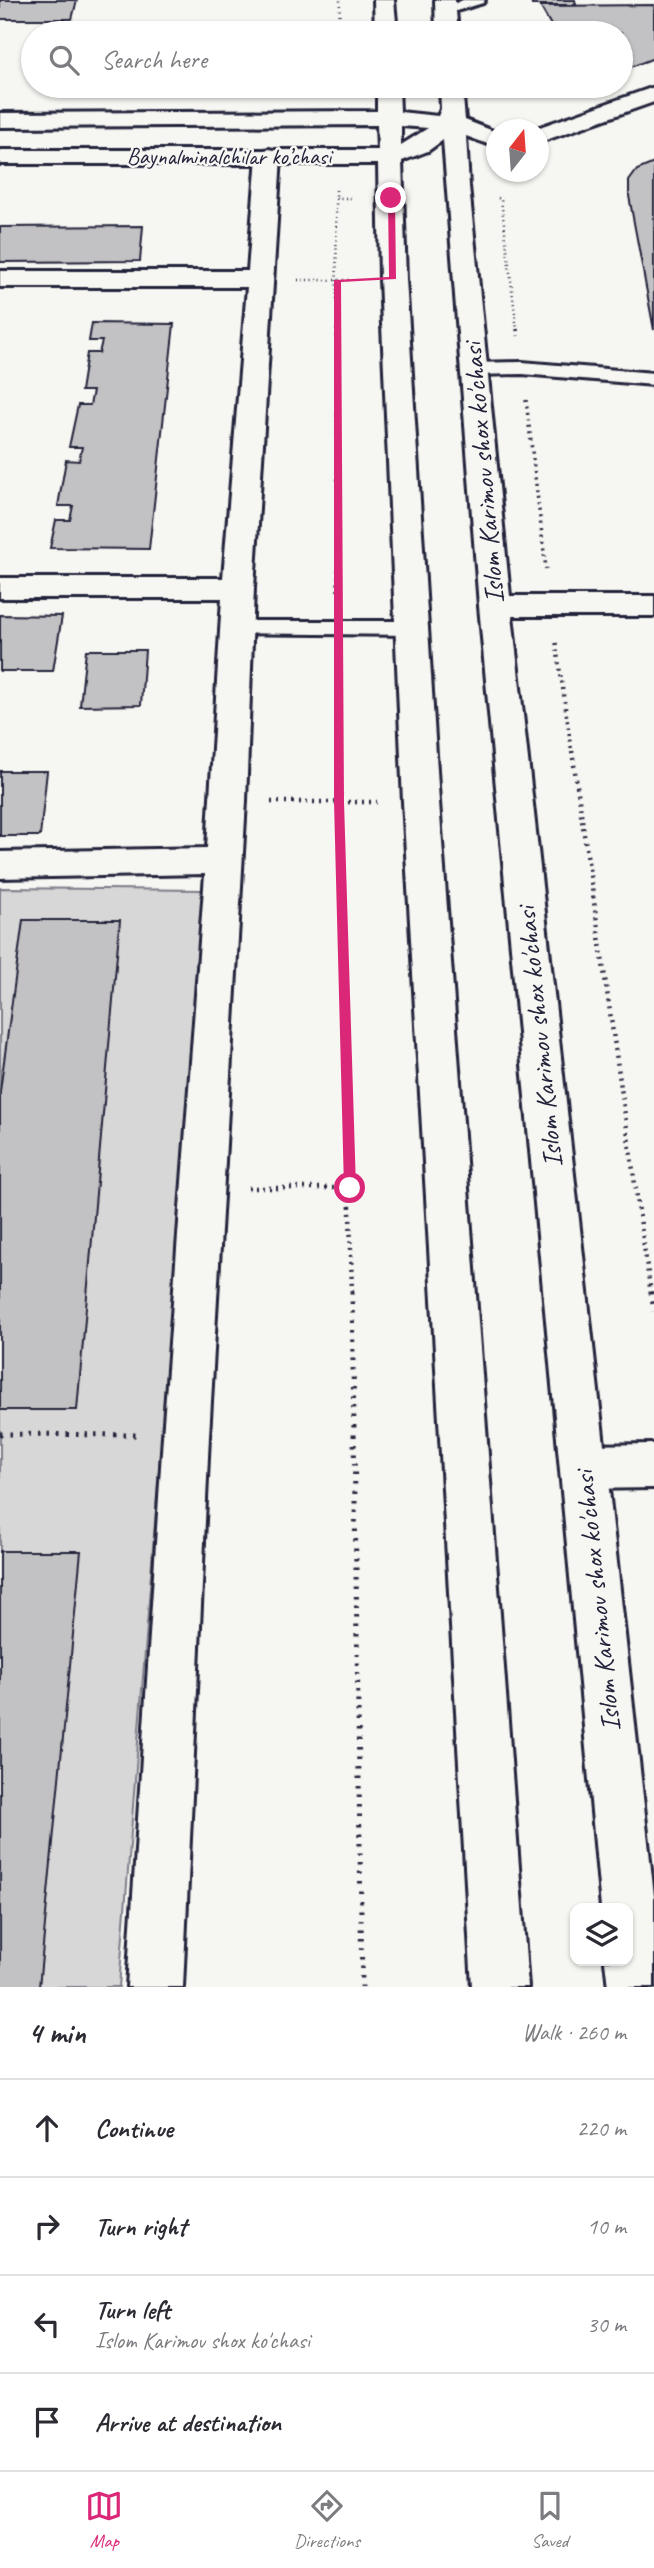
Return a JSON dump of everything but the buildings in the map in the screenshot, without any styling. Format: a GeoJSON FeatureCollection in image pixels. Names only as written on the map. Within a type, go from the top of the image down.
{"type":"FeatureCollection","features":[{"type":"Feature","properties":{"kind":"main road"},"geometry":{"type":"LineString","coordinates":[[384,0],[385,21]]}},
{"type":"Feature","properties":{"kind":"main road"},"geometry":{"type":"LineString","coordinates":[[549,131],[654,94]]}},
{"type":"Feature","properties":{"kind":"main road"},"geometry":{"type":"LineString","coordinates":[[388,102],[393,279],[421,802],[500,1987]]}},
{"type":"Feature","properties":{"kind":"main road","name":"Baynalminalchilar ko’chasi"},"geometry":{"type":"LineString","coordinates":[[0,120],[388,102],[452,120]]}},
{"type":"Feature","properties":{"kind":"main road"},"geometry":{"type":"LineString","coordinates":[[390,157],[452,120]]}},
{"type":"Feature","properties":{"kind":"main road","name":"Baynalminalchilar ko’chasi"},"geometry":{"type":"LineString","coordinates":[[0,157],[390,157],[430,141],[452,120]]}},
{"type":"Feature","properties":{"kind":"main road","name":"Islom Karimov shox ko'chasi"},"geometry":{"type":"LineString","coordinates":[[452,120],[495,606],[636,1987]]}},
{"type":"Feature","properties":{"kind":"main road"},"geometry":{"type":"LineString","coordinates":[[155,1987],[186,1436],[228,801],[238,588],[258,279],[269,156]]}},
{"type":"Feature","properties":{"kind":"main road"},"geometry":{"type":"LineString","coordinates":[[0,279],[258,279]]}},
{"type":"Feature","properties":{"kind":"main road"},"geometry":{"type":"LineString","coordinates":[[0,588],[238,588]]}},
{"type":"Feature","properties":{"kind":"main road"},"geometry":{"type":"LineString","coordinates":[[495,606],[654,606]]}},
{"type":"Feature","properties":{"kind":"main road"},"geometry":{"type":"LineString","coordinates":[[0,865],[224,861]]}},
{"type":"Feature","properties":{"kind":"main road"},"geometry":{"type":"LineString","coordinates":[[583,1467],[654,1466]]}},
{"type":"Feature","properties":{"kind":"lane"},"geometry":{"type":"LineString","coordinates":[[445,5],[478,0]]}},
{"type":"Feature","properties":{"kind":"lane"},"geometry":{"type":"LineString","coordinates":[[473,369],[522,369],[654,379]]}},
{"type":"Feature","properties":{"kind":"lane"},"geometry":{"type":"LineString","coordinates":[[237,628],[411,628]]}},
{"type":"Feature","properties":{"kind":"path"},"geometry":{"type":"LineString","coordinates":[[339,21],[340,0]]}},
{"type":"Feature","properties":{"kind":"path"},"geometry":{"type":"LineString","coordinates":[[501,199],[551,606],[654,1311]]}},
{"type":"Feature","properties":{"kind":"path"},"geometry":{"type":"LineString","coordinates":[[336,217],[339,802],[350,1188],[362,1987]]}},
{"type":"Feature","properties":{"kind":"path"},"geometry":{"type":"LineString","coordinates":[[258,279],[393,279]]}},
{"type":"Feature","properties":{"kind":"path"},"geometry":{"type":"LineString","coordinates":[[228,801],[421,802]]}},
{"type":"Feature","properties":{"kind":"path"},"geometry":{"type":"LineString","coordinates":[[202,1188],[350,1188]]}},
{"type":"Feature","properties":{"kind":"path"},"geometry":{"type":"LineString","coordinates":[[0,1434],[186,1436]]}},
{"type":"Feature","properties":{"kind":"shaded area"},"geometry":{"type":"Polygon","coordinates":[[[0,888],[204,890],[119,1987],[0,1987],[0,888]]]}},
{"type":"Feature","properties":{"kind":"route"},"geometry":{"type":"LineString","coordinates":[[350,1188],[339,802],[338,280],[393,279],[391,198]]}}]}
